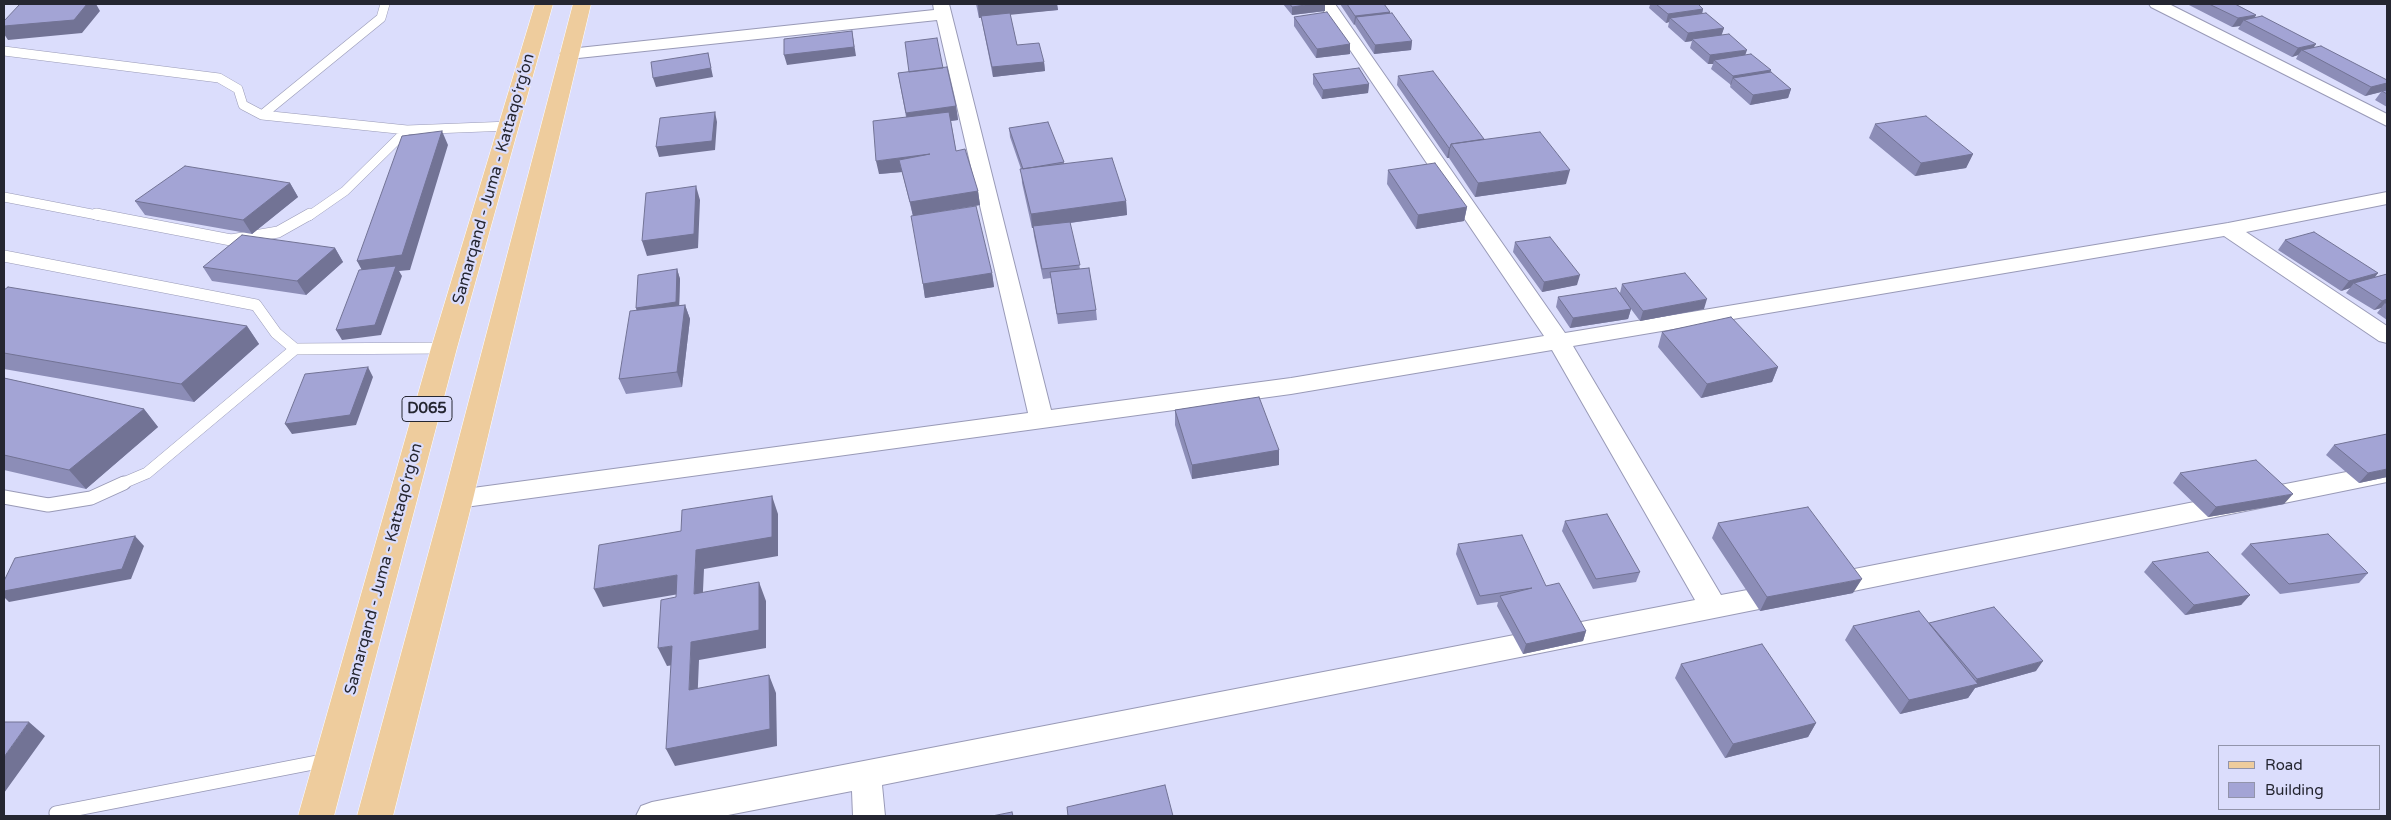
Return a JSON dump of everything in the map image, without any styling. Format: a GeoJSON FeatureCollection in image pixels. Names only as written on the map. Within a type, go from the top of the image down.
{"type":"FeatureCollection","features":[{"type":"Feature","properties":{"kind":"main road","name":"Samarqand - Juma - Kattaqo‘rg‘on"},"geometry":{"type":"LineString","coordinates":[[316,816],[444,348],[544,4]]}},
{"type":"Feature","properties":{"kind":"main road"},"geometry":{"type":"LineString","coordinates":[[375,816],[458,499],[582,4]]}},
{"type":"Feature","properties":{"kind":"street"},"geometry":{"type":"LineString","coordinates":[[1327,4],[1558,340],[1714,608]]}},
{"type":"Feature","properties":{"kind":"street"},"geometry":{"type":"LineString","coordinates":[[2157,4],[2387,122]]}},
{"type":"Feature","properties":{"kind":"street"},"geometry":{"type":"LineString","coordinates":[[569,54],[942,9],[1042,420]]}},
{"type":"Feature","properties":{"kind":"street"},"geometry":{"type":"LineString","coordinates":[[458,499],[1291,386],[2228,229],[2387,198]]}},
{"type":"Feature","properties":{"kind":"street"},"geometry":{"type":"LineString","coordinates":[[2228,229],[2387,336]]}},
{"type":"Feature","properties":{"kind":"street"},"geometry":{"type":"LineString","coordinates":[[652,816],[1714,608],[2387,473]]}},
{"type":"Feature","properties":{"kind":"street"},"geometry":{"type":"LineString","coordinates":[[866,774],[868,816]]}},
{"type":"Feature","properties":{"kind":"lane"},"geometry":{"type":"LineString","coordinates":[[262,115],[354,42],[381,18],[385,4]]}},
{"type":"Feature","properties":{"kind":"lane"},"geometry":{"type":"LineString","coordinates":[[4,51],[219,78],[238,89],[243,106],[262,115],[407,130],[510,126]]}},
{"type":"Feature","properties":{"kind":"lane"},"geometry":{"type":"LineString","coordinates":[[4,197],[231,240],[278,232],[305,218],[345,191],[407,130]]}},
{"type":"Feature","properties":{"kind":"lane"},"geometry":{"type":"LineString","coordinates":[[4,256],[256,304],[276,333],[295,348],[444,348]]}},
{"type":"Feature","properties":{"kind":"lane"},"geometry":{"type":"LineString","coordinates":[[4,497],[48,505],[91,498],[146,473],[295,348]]}},
{"type":"Feature","properties":{"kind":"lane"},"geometry":{"type":"LineString","coordinates":[[56,813],[332,760]]}},
{"type":"Feature","properties":{"kind":"building"},"geometry":{"type":"Polygon","coordinates":[[[20,4],[87,4],[74,20],[4,26],[4,21],[20,4]]]}},
{"type":"Feature","properties":{"kind":"building"},"geometry":{"type":"Polygon","coordinates":[[[1290,4],[1312,4],[1292,7],[1290,4]]]}},
{"type":"Feature","properties":{"kind":"building"},"geometry":{"type":"Polygon","coordinates":[[[1347,4],[1384,4],[1390,12],[1355,16],[1347,4]]]}},
{"type":"Feature","properties":{"kind":"building"},"geometry":{"type":"Polygon","coordinates":[[[1656,4],[1698,4],[1703,9],[1668,14],[1656,4]]]}},
{"type":"Feature","properties":{"kind":"building"},"geometry":{"type":"Polygon","coordinates":[[[2209,4],[2235,4],[2256,15],[2238,18],[2209,4]]]}},
{"type":"Feature","properties":{"kind":"building"},"geometry":{"type":"Polygon","coordinates":[[[1327,12],[1350,44],[1317,49],[1294,17],[1327,12]]]}},
{"type":"Feature","properties":{"kind":"building"},"geometry":{"type":"Polygon","coordinates":[[[1010,13],[1017,45],[1039,43],[1044,62],[992,67],[981,16],[1010,13]]]}},
{"type":"Feature","properties":{"kind":"building"},"geometry":{"type":"Polygon","coordinates":[[[1392,13],[1412,41],[1375,45],[1356,17],[1392,13]]]}},
{"type":"Feature","properties":{"kind":"building"},"geometry":{"type":"Polygon","coordinates":[[[1706,13],[1724,28],[1688,33],[1670,18],[1706,13]]]}},
{"type":"Feature","properties":{"kind":"building"},"geometry":{"type":"Polygon","coordinates":[[[2262,16],[2316,44],[2298,48],[2244,20],[2262,16]]]}},
{"type":"Feature","properties":{"kind":"building"},"geometry":{"type":"Polygon","coordinates":[[[852,31],[854,47],[784,55],[784,39],[852,31]]]}},
{"type":"Feature","properties":{"kind":"building"},"geometry":{"type":"Polygon","coordinates":[[[1729,34],[1747,50],[1710,55],[1692,39],[1729,34]]]}},
{"type":"Feature","properties":{"kind":"building"},"geometry":{"type":"Polygon","coordinates":[[[937,38],[943,68],[909,72],[905,42],[937,38]]]}},
{"type":"Feature","properties":{"kind":"building"},"geometry":{"type":"Polygon","coordinates":[[[2321,46],[2387,80],[2387,83],[2371,87],[2302,50],[2321,46]]]}},
{"type":"Feature","properties":{"kind":"building"},"geometry":{"type":"Polygon","coordinates":[[[708,53],[711,68],[653,78],[651,62],[708,53]]]}},
{"type":"Feature","properties":{"kind":"building"},"geometry":{"type":"Polygon","coordinates":[[[1751,54],[1771,70],[1733,76],[1714,60],[1751,54]]]}},
{"type":"Feature","properties":{"kind":"building"},"geometry":{"type":"Polygon","coordinates":[[[947,67],[956,106],[906,113],[898,73],[947,67]]]}},
{"type":"Feature","properties":{"kind":"building"},"geometry":{"type":"Polygon","coordinates":[[[1359,68],[1369,84],[1323,90],[1313,74],[1359,68]]]}},
{"type":"Feature","properties":{"kind":"building"},"geometry":{"type":"Polygon","coordinates":[[[1433,71],[1484,139],[1451,144],[1449,148],[1398,76],[1433,71]]]}},
{"type":"Feature","properties":{"kind":"building"},"geometry":{"type":"Polygon","coordinates":[[[1771,72],[1791,89],[1753,95],[1733,78],[1771,72]]]}},
{"type":"Feature","properties":{"kind":"building"},"geometry":{"type":"Polygon","coordinates":[[[715,112],[712,141],[656,147],[660,118],[715,112]]]}},
{"type":"Feature","properties":{"kind":"building"},"geometry":{"type":"Polygon","coordinates":[[[949,112],[956,151],[965,149],[978,191],[910,202],[899,160],[930,154],[876,161],[873,121],[949,112]]]}},
{"type":"Feature","properties":{"kind":"building"},"geometry":{"type":"Polygon","coordinates":[[[1926,116],[1973,154],[1921,163],[1875,124],[1926,116]]]}},
{"type":"Feature","properties":{"kind":"building"},"geometry":{"type":"Polygon","coordinates":[[[1048,122],[1064,162],[1023,169],[1009,128],[1048,122]]]}},
{"type":"Feature","properties":{"kind":"building"},"geometry":{"type":"Polygon","coordinates":[[[442,131],[402,255],[357,261],[402,136],[442,131]]]}},
{"type":"Feature","properties":{"kind":"building"},"geometry":{"type":"Polygon","coordinates":[[[1540,132],[1570,170],[1478,183],[1451,144],[1540,132]]]}},
{"type":"Feature","properties":{"kind":"building"},"geometry":{"type":"Polygon","coordinates":[[[1112,158],[1126,201],[1031,214],[1020,169],[1112,158]]]}},
{"type":"Feature","properties":{"kind":"building"},"geometry":{"type":"Polygon","coordinates":[[[1435,163],[1467,207],[1418,215],[1388,170],[1435,163]]]}},
{"type":"Feature","properties":{"kind":"building"},"geometry":{"type":"Polygon","coordinates":[[[185,166],[290,183],[243,220],[135,201],[185,166]]]}},
{"type":"Feature","properties":{"kind":"building"},"geometry":{"type":"Polygon","coordinates":[[[696,186],[694,234],[642,241],[646,193],[696,186]]]}},
{"type":"Feature","properties":{"kind":"building"},"geometry":{"type":"Polygon","coordinates":[[[976,206],[992,273],[923,284],[911,216],[976,206]]]}},
{"type":"Feature","properties":{"kind":"building"},"geometry":{"type":"Polygon","coordinates":[[[1070,222],[1080,265],[1042,269],[1033,226],[1070,222]]]}},
{"type":"Feature","properties":{"kind":"building"},"geometry":{"type":"Polygon","coordinates":[[[2314,232],[2378,273],[2349,281],[2285,240],[2314,232]]]}},
{"type":"Feature","properties":{"kind":"building"},"geometry":{"type":"Polygon","coordinates":[[[242,235],[335,248],[297,281],[203,267],[242,235]]]}},
{"type":"Feature","properties":{"kind":"building"},"geometry":{"type":"Polygon","coordinates":[[[1550,237],[1580,275],[1544,282],[1515,242],[1550,237]]]}},
{"type":"Feature","properties":{"kind":"building"},"geometry":{"type":"Polygon","coordinates":[[[396,266],[375,325],[336,330],[359,270],[396,266]]]}},
{"type":"Feature","properties":{"kind":"building"},"geometry":{"type":"Polygon","coordinates":[[[1089,268],[1096,310],[1057,314],[1050,272],[1089,268]]]}},
{"type":"Feature","properties":{"kind":"building"},"geometry":{"type":"Polygon","coordinates":[[[677,269],[676,302],[636,308],[638,275],[677,269]]]}},
{"type":"Feature","properties":{"kind":"building"},"geometry":{"type":"Polygon","coordinates":[[[1685,273],[1707,299],[1643,311],[1622,284],[1685,273]]]}},
{"type":"Feature","properties":{"kind":"building"},"geometry":{"type":"Polygon","coordinates":[[[2387,274],[2387,299],[2382,301],[2354,283],[2387,274]]]}},
{"type":"Feature","properties":{"kind":"building"},"geometry":{"type":"Polygon","coordinates":[[[8,287],[247,326],[181,384],[4,353],[4,290],[8,287]]]}},
{"type":"Feature","properties":{"kind":"building"},"geometry":{"type":"Polygon","coordinates":[[[1616,288],[1631,309],[1573,318],[1558,297],[1616,288]]]}},
{"type":"Feature","properties":{"kind":"building"},"geometry":{"type":"Polygon","coordinates":[[[685,305],[677,372],[619,379],[630,311],[685,305]]]}},
{"type":"Feature","properties":{"kind":"building"},"geometry":{"type":"Polygon","coordinates":[[[1731,317],[1778,367],[1707,384],[1662,332],[1731,317]]]}},
{"type":"Feature","properties":{"kind":"building"},"geometry":{"type":"Polygon","coordinates":[[[368,367],[350,415],[285,424],[305,374],[368,367]]]}},
{"type":"Feature","properties":{"kind":"building"},"geometry":{"type":"Polygon","coordinates":[[[4,378],[144,409],[69,470],[4,455],[4,378]]]}},
{"type":"Feature","properties":{"kind":"building"},"geometry":{"type":"Polygon","coordinates":[[[1259,397],[1279,450],[1192,465],[1175,410],[1259,397]]]}},
{"type":"Feature","properties":{"kind":"building"},"geometry":{"type":"Polygon","coordinates":[[[2387,434],[2387,469],[2368,473],[2334,445],[2387,434]]]}},
{"type":"Feature","properties":{"kind":"building"},"geometry":{"type":"Polygon","coordinates":[[[2256,460],[2293,494],[2216,507],[2180,473],[2256,460]]]}},
{"type":"Feature","properties":{"kind":"building"},"geometry":{"type":"Polygon","coordinates":[[[772,496],[772,537],[696,550],[694,594],[759,582],[759,630],[691,642],[689,690],[769,675],[770,729],[666,749],[672,646],[658,648],[661,600],[676,597],[677,575],[594,589],[599,545],[681,531],[682,510],[772,496]]]}},
{"type":"Feature","properties":{"kind":"building"},"geometry":{"type":"Polygon","coordinates":[[[1808,507],[1862,579],[1767,597],[1718,523],[1808,507]]]}},
{"type":"Feature","properties":{"kind":"building"},"geometry":{"type":"Polygon","coordinates":[[[1607,514],[1640,572],[1596,579],[1565,521],[1607,514]]]}},
{"type":"Feature","properties":{"kind":"building"},"geometry":{"type":"Polygon","coordinates":[[[2328,534],[2368,573],[2289,584],[2250,544],[2328,534]]]}},
{"type":"Feature","properties":{"kind":"building"},"geometry":{"type":"Polygon","coordinates":[[[1522,535],[1546,586],[1559,583],[1586,631],[1526,644],[1500,596],[1532,588],[1480,596],[1458,544],[1522,535]]]}},
{"type":"Feature","properties":{"kind":"building"},"geometry":{"type":"Polygon","coordinates":[[[135,536],[122,569],[4,591],[4,581],[15,558],[135,536]]]}},
{"type":"Feature","properties":{"kind":"building"},"geometry":{"type":"Polygon","coordinates":[[[2208,552],[2250,595],[2194,605],[2152,562],[2208,552]]]}},
{"type":"Feature","properties":{"kind":"building"},"geometry":{"type":"Polygon","coordinates":[[[1994,607],[2043,661],[1977,679],[1929,623],[1994,607]]]}},
{"type":"Feature","properties":{"kind":"building"},"geometry":{"type":"Polygon","coordinates":[[[1919,611],[1978,684],[1909,700],[1853,626],[1919,611]]]}},
{"type":"Feature","properties":{"kind":"building"},"geometry":{"type":"Polygon","coordinates":[[[1762,644],[1816,723],[1733,744],[1681,664],[1762,644]]]}},
{"type":"Feature","properties":{"kind":"building"},"geometry":{"type":"Polygon","coordinates":[[[4,722],[29,722],[4,757],[4,722]]]}},
{"type":"Feature","properties":{"kind":"building"},"geometry":{"type":"Polygon","coordinates":[[[1165,785],[1173,816],[1068,816],[1067,807],[1165,785]]]}},
{"type":"Feature","properties":{"kind":"building"},"geometry":{"type":"Polygon","coordinates":[[[1012,812],[1013,816],[992,816],[1012,812]]]}}]}
